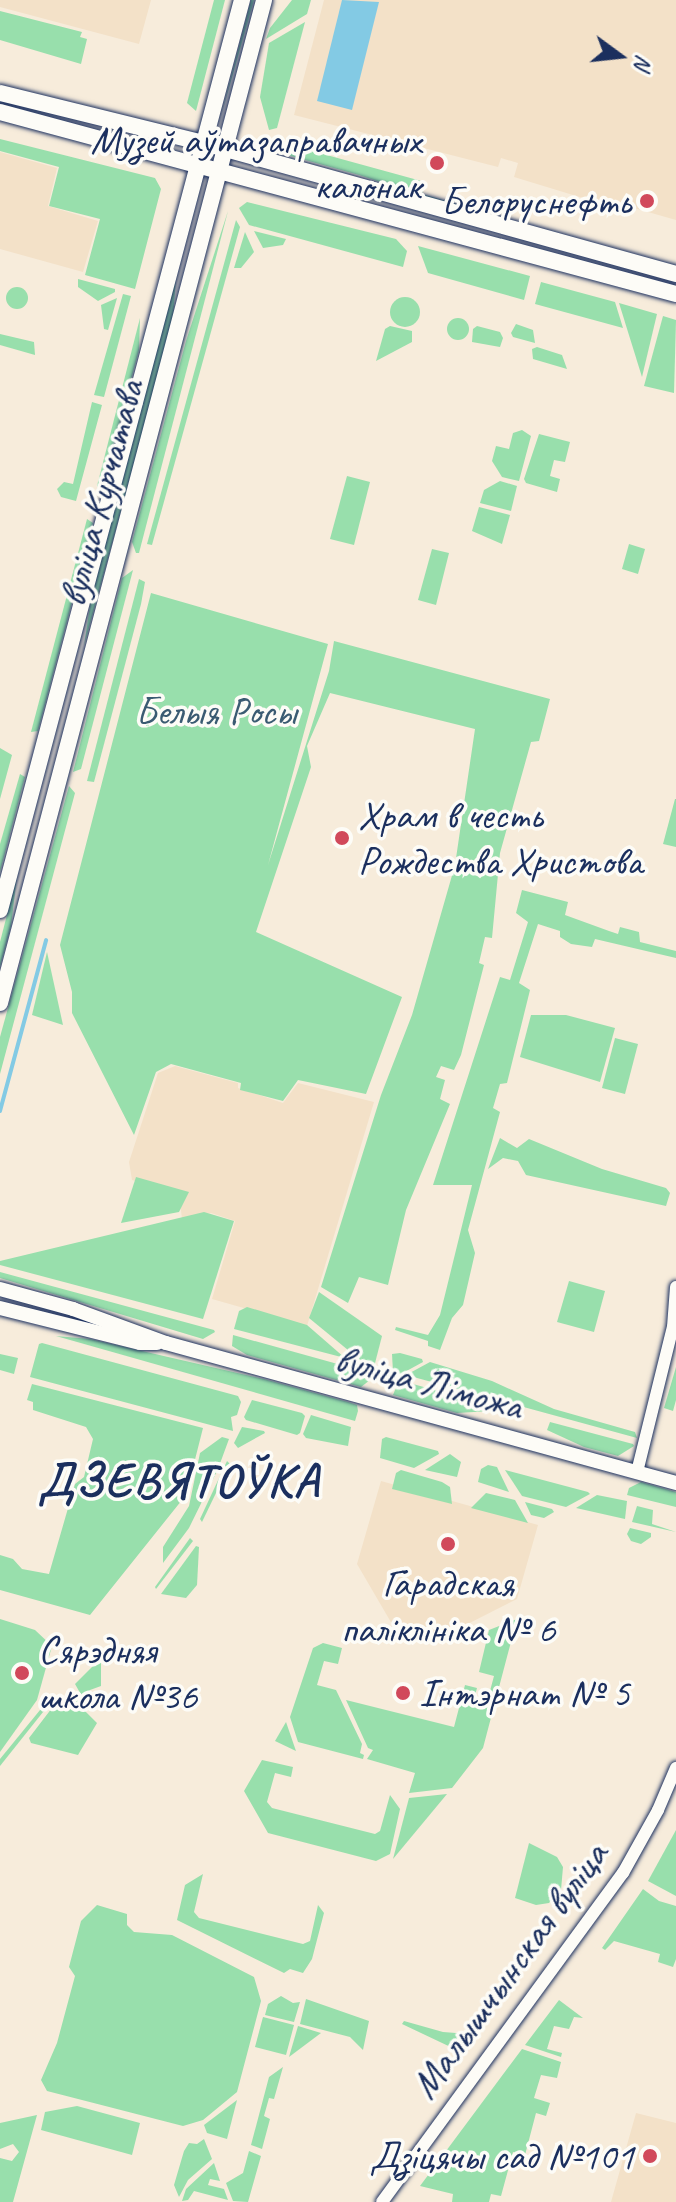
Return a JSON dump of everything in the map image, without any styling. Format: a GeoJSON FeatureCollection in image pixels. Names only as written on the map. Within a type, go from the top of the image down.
{"type":"FeatureCollection","features":[{"type":"Feature","properties":{"kind":"main road","name":"вуліца Курчатава"},"geometry":{"type":"LineString","coordinates":[[0,910],[242,0]]}},
{"type":"Feature","properties":{"kind":"main road","name":"вуліца Курчатава"},"geometry":{"type":"LineString","coordinates":[[0,1003],[264,0]]}},
{"type":"Feature","properties":{"kind":"main road"},"geometry":{"type":"LineString","coordinates":[[0,93],[204,143],[676,274]]}},
{"type":"Feature","properties":{"kind":"main road"},"geometry":{"type":"LineString","coordinates":[[0,112],[676,294]]}},
{"type":"Feature","properties":{"kind":"main road"},"geometry":{"type":"LineString","coordinates":[[43,748],[66,754]]}},
{"type":"Feature","properties":{"kind":"street"},"geometry":{"type":"LineString","coordinates":[[637,1472],[673,1327],[676,1287]]}},
{"type":"Feature","properties":{"kind":"street","name":"вуліца Ліможа"},"geometry":{"type":"LineString","coordinates":[[0,1289],[73,1309],[166,1343],[676,1483]]}},
{"type":"Feature","properties":{"kind":"street","name":"вуліца Ліможа"},"geometry":{"type":"LineString","coordinates":[[0,1308],[140,1343],[166,1343]]}},
{"type":"Feature","properties":{"kind":"street","name":"Малышчынская вуліца"},"geometry":{"type":"LineString","coordinates":[[382,2202],[623,1873],[658,1810],[676,1768]]}},
{"type":"Feature","properties":{"kind":"shaded area"},"geometry":{"type":"Polygon","coordinates":[[[0,0],[151,0],[139,44],[0,7],[0,0]]]}},
{"type":"Feature","properties":{"kind":"shaded area"},"geometry":{"type":"Polygon","coordinates":[[[324,0],[676,0],[676,220],[634,208],[632,213],[514,177],[518,163],[501,158],[498,167],[294,115],[324,0]]]}},
{"type":"Feature","properties":{"kind":"shaded area"},"geometry":{"type":"Polygon","coordinates":[[[0,152],[57,168],[48,206],[98,221],[83,272],[0,249],[0,152]]]}},
{"type":"Feature","properties":{"kind":"shaded area"},"geometry":{"type":"Polygon","coordinates":[[[175,1066],[238,1083],[238,1088],[283,1103],[298,1083],[374,1102],[307,1326],[212,1299],[235,1221],[211,1213],[182,1219],[179,1194],[132,1180],[129,1162],[158,1073],[175,1066]]]}},
{"type":"Feature","properties":{"kind":"shaded area","name":"Гарадская паліклініка № 6"},"geometry":{"type":"Polygon","coordinates":[[[381,1481],[538,1525],[517,1599],[442,1637],[392,1624],[357,1564],[381,1481]]]}},
{"type":"Feature","properties":{"kind":"shaded area","name":"Дзіцячы сад №101"},"geometry":{"type":"Polygon","coordinates":[[[636,2113],[676,2123],[676,2202],[611,2202],[636,2113]]]}},
{"type":"Feature","properties":{"kind":"green space"},"geometry":{"type":"Polygon","coordinates":[[[214,0],[225,0],[196,111],[187,103],[214,0]]]}},
{"type":"Feature","properties":{"kind":"green space"},"geometry":{"type":"Polygon","coordinates":[[[251,0],[254,0],[221,116],[251,0]]]}},
{"type":"Feature","properties":{"kind":"green space"},"geometry":{"type":"Polygon","coordinates":[[[292,0],[311,0],[307,14],[266,39],[270,28],[292,0]]]}},
{"type":"Feature","properties":{"kind":"green space"},"geometry":{"type":"Polygon","coordinates":[[[0,11],[82,32],[80,37],[87,39],[81,64],[0,40],[0,11]]]}},
{"type":"Feature","properties":{"kind":"green space"},"geometry":{"type":"Polygon","coordinates":[[[305,22],[277,128],[269,130],[260,97],[269,43],[305,22]]]}},
{"type":"Feature","properties":{"kind":"green space"},"geometry":{"type":"Polygon","coordinates":[[[0,139],[155,178],[161,189],[135,289],[85,275],[100,219],[49,206],[59,167],[0,151],[0,139]]]}},
{"type":"Feature","properties":{"kind":"green space"},"geometry":{"type":"Polygon","coordinates":[[[272,140],[425,182],[422,194],[477,210],[476,214],[359,175],[262,148],[272,140]]]}},
{"type":"Feature","properties":{"kind":"green space"},"geometry":{"type":"Polygon","coordinates":[[[247,202],[396,239],[407,251],[403,267],[249,225],[239,208],[247,202]]]}},
{"type":"Feature","properties":{"kind":"green space"},"geometry":{"type":"Polygon","coordinates":[[[228,211],[139,553],[136,553],[132,542],[186,341],[228,211]]]}},
{"type":"Feature","properties":{"kind":"green space"},"geometry":{"type":"Polygon","coordinates":[[[236,220],[240,227],[152,545],[147,544],[236,220]]]}},
{"type":"Feature","properties":{"kind":"green space"},"geometry":{"type":"Polygon","coordinates":[[[254,231],[286,239],[283,245],[263,248],[254,231]]]}},
{"type":"Feature","properties":{"kind":"green space"},"geometry":{"type":"Polygon","coordinates":[[[245,232],[254,252],[241,268],[234,268],[245,232]]]}},
{"type":"Feature","properties":{"kind":"green space"},"geometry":{"type":"Polygon","coordinates":[[[418,246],[530,276],[524,300],[428,273],[418,246]]]}},
{"type":"Feature","properties":{"kind":"green space"},"geometry":{"type":"Polygon","coordinates":[[[176,277],[173,320],[84,646],[91,599],[176,277]]]}},
{"type":"Feature","properties":{"kind":"green space"},"geometry":{"type":"Polygon","coordinates":[[[78,279],[115,289],[115,292],[98,301],[78,287],[78,279]]]}},
{"type":"Feature","properties":{"kind":"green space"},"geometry":{"type":"Polygon","coordinates":[[[541,282],[615,302],[623,328],[535,304],[541,282]]]}},
{"type":"Feature","properties":{"kind":"green space"},"geometry":{"type":"Polygon","coordinates":[[[17,287],[25,290],[28,298],[25,306],[17,309],[9,306],[6,298],[9,290],[17,287]]]}},
{"type":"Feature","properties":{"kind":"green space"},"geometry":{"type":"Polygon","coordinates":[[[123,294],[131,296],[104,397],[94,395],[123,294]]]}},
{"type":"Feature","properties":{"kind":"green space"},"geometry":{"type":"Polygon","coordinates":[[[405,297],[416,301],[420,312],[416,323],[405,327],[394,323],[390,312],[394,301],[405,297]]]}},
{"type":"Feature","properties":{"kind":"green space"},"geometry":{"type":"Polygon","coordinates":[[[117,298],[108,330],[104,329],[101,305],[117,298]]]}},
{"type":"Feature","properties":{"kind":"green space"},"geometry":{"type":"Polygon","coordinates":[[[619,303],[657,314],[642,377],[619,303]]]}},
{"type":"Feature","properties":{"kind":"green space"},"geometry":{"type":"Polygon","coordinates":[[[663,316],[676,320],[674,393],[644,386],[663,316]]]}},
{"type":"Feature","properties":{"kind":"green space"},"geometry":{"type":"Polygon","coordinates":[[[140,318],[139,350],[102,489],[97,486],[140,318]]]}},
{"type":"Feature","properties":{"kind":"green space"},"geometry":{"type":"Polygon","coordinates":[[[458,318],[466,321],[469,329],[466,337],[458,340],[450,337],[447,329],[450,321],[458,318]]]}},
{"type":"Feature","properties":{"kind":"green space"},"geometry":{"type":"Polygon","coordinates":[[[516,324],[533,330],[535,343],[513,337],[511,333],[516,324]]]}},
{"type":"Feature","properties":{"kind":"green space"},"geometry":{"type":"Polygon","coordinates":[[[390,326],[412,331],[412,342],[376,361],[385,329],[390,326]]]}},
{"type":"Feature","properties":{"kind":"green space"},"geometry":{"type":"Polygon","coordinates":[[[477,326],[500,332],[503,338],[500,347],[472,342],[473,329],[477,326]]]}},
{"type":"Feature","properties":{"kind":"green space"},"geometry":{"type":"Polygon","coordinates":[[[0,334],[34,342],[35,355],[0,345],[0,334]]]}},
{"type":"Feature","properties":{"kind":"green space"},"geometry":{"type":"Polygon","coordinates":[[[537,347],[562,355],[567,369],[533,359],[532,349],[537,347]]]}},
{"type":"Feature","properties":{"kind":"green space"},"geometry":{"type":"Polygon","coordinates":[[[92,402],[102,405],[76,501],[61,497],[57,489],[64,482],[73,484],[92,402]]]}},
{"type":"Feature","properties":{"kind":"green space"},"geometry":{"type":"Polygon","coordinates":[[[522,430],[531,436],[519,481],[502,477],[492,461],[496,446],[509,449],[513,433],[522,430]]]}},
{"type":"Feature","properties":{"kind":"green space"},"geometry":{"type":"Polygon","coordinates":[[[539,434],[570,442],[565,462],[554,460],[550,476],[560,479],[557,492],[526,483],[524,479],[539,434]]]}},
{"type":"Feature","properties":{"kind":"green space"},"geometry":{"type":"Polygon","coordinates":[[[347,476],[370,482],[354,545],[330,539],[347,476]]]}},
{"type":"Feature","properties":{"kind":"green space"},"geometry":{"type":"Polygon","coordinates":[[[500,481],[517,486],[511,511],[480,503],[484,490],[500,481]]]}},
{"type":"Feature","properties":{"kind":"green space"},"geometry":{"type":"Polygon","coordinates":[[[479,507],[510,515],[502,544],[472,531],[479,507]]]}},
{"type":"Feature","properties":{"kind":"green space"},"geometry":{"type":"Polygon","coordinates":[[[87,519],[93,523],[38,731],[31,732],[87,519]]]}},
{"type":"Feature","properties":{"kind":"green space"},"geometry":{"type":"Polygon","coordinates":[[[629,544],[645,549],[638,574],[622,569],[629,544]]]}},
{"type":"Feature","properties":{"kind":"green space"},"geometry":{"type":"Polygon","coordinates":[[[432,549],[449,553],[436,605],[418,600],[432,549]]]}},
{"type":"Feature","properties":{"kind":"green space"},"geometry":{"type":"Polygon","coordinates":[[[133,570],[81,769],[73,772],[122,578],[133,570]]]}},
{"type":"Feature","properties":{"kind":"green space"},"geometry":{"type":"Polygon","coordinates":[[[139,579],[145,582],[141,604],[94,782],[87,781],[139,579]]]}},
{"type":"Feature","properties":{"kind":"green space","name":"Белыя Росы"},"geometry":{"type":"Polygon","coordinates":[[[151,593],[328,644],[268,865],[329,671],[334,641],[550,699],[539,741],[531,742],[500,853],[492,938],[485,937],[479,963],[484,965],[461,1055],[454,1070],[441,1066],[436,1077],[445,1080],[440,1099],[450,1104],[406,1210],[388,1285],[359,1277],[348,1303],[321,1287],[381,1095],[412,1015],[455,865],[475,729],[330,693],[307,746],[311,767],[256,932],[402,997],[366,1094],[298,1080],[283,1101],[240,1090],[241,1083],[171,1064],[156,1072],[134,1135],[72,1013],[72,992],[60,945],[151,593]]]}},
{"type":"Feature","properties":{"kind":"green space"},"geometry":{"type":"Polygon","coordinates":[[[0,748],[12,755],[0,799],[0,748]]]}},
{"type":"Feature","properties":{"kind":"green space"},"geometry":{"type":"Polygon","coordinates":[[[20,774],[25,777],[0,872],[0,844],[20,774]]]}},
{"type":"Feature","properties":{"kind":"green space"},"geometry":{"type":"Polygon","coordinates":[[[69,786],[75,793],[0,1074],[0,1037],[69,786]]]}},
{"type":"Feature","properties":{"kind":"green space"},"geometry":{"type":"Polygon","coordinates":[[[676,799],[676,847],[663,844],[676,799]]]}},
{"type":"Feature","properties":{"kind":"green space"},"geometry":{"type":"Polygon","coordinates":[[[17,876],[11,926],[0,967],[0,942],[17,876]]]}},
{"type":"Feature","properties":{"kind":"green space"},"geometry":{"type":"Polygon","coordinates":[[[522,890],[568,902],[565,915],[609,931],[618,934],[620,927],[639,932],[640,942],[676,951],[676,958],[595,939],[592,947],[571,944],[560,937],[560,931],[538,924],[519,983],[530,990],[507,1083],[500,1084],[493,1108],[500,1112],[468,1230],[475,1253],[463,1305],[452,1318],[440,1350],[428,1346],[428,1341],[395,1330],[396,1327],[428,1335],[440,1315],[472,1185],[433,1185],[500,977],[510,980],[528,922],[516,913],[522,890]]]}},
{"type":"Feature","properties":{"kind":"green space"},"geometry":{"type":"Polygon","coordinates":[[[47,952],[63,1025],[32,1015],[47,952]]]}},
{"type":"Feature","properties":{"kind":"green space"},"geometry":{"type":"Polygon","coordinates":[[[531,1015],[566,1015],[615,1028],[600,1082],[520,1057],[531,1015]]]}},
{"type":"Feature","properties":{"kind":"green space"},"geometry":{"type":"Polygon","coordinates":[[[615,1038],[638,1044],[625,1094],[602,1088],[615,1038]]]}},
{"type":"Feature","properties":{"kind":"green space"},"geometry":{"type":"Polygon","coordinates":[[[500,1138],[517,1148],[529,1139],[602,1169],[666,1188],[670,1193],[666,1206],[526,1175],[518,1161],[503,1158],[488,1169],[500,1138]]]}},
{"type":"Feature","properties":{"kind":"green space"},"geometry":{"type":"Polygon","coordinates":[[[136,1177],[189,1192],[179,1212],[121,1223],[136,1177]]]}},
{"type":"Feature","properties":{"kind":"green space"},"geometry":{"type":"Polygon","coordinates":[[[204,1212],[234,1221],[203,1319],[0,1265],[0,1261],[204,1212]]]}},
{"type":"Feature","properties":{"kind":"green space"},"geometry":{"type":"Polygon","coordinates":[[[0,1272],[215,1332],[203,1339],[0,1278],[0,1272]]]}},
{"type":"Feature","properties":{"kind":"green space"},"geometry":{"type":"Polygon","coordinates":[[[569,1281],[605,1291],[594,1332],[557,1322],[569,1281]]]}},
{"type":"Feature","properties":{"kind":"green space"},"geometry":{"type":"Polygon","coordinates":[[[319,1292],[382,1336],[374,1367],[365,1364],[309,1318],[319,1292]]]}},
{"type":"Feature","properties":{"kind":"green space"},"geometry":{"type":"Polygon","coordinates":[[[247,1307],[307,1325],[345,1358],[234,1329],[239,1311],[247,1307]]]}},
{"type":"Feature","properties":{"kind":"green space"},"geometry":{"type":"Polygon","coordinates":[[[233,1335],[370,1373],[370,1380],[361,1387],[247,1355],[232,1346],[233,1335]]]}},
{"type":"Feature","properties":{"kind":"green space"},"geometry":{"type":"Polygon","coordinates":[[[56,1336],[90,1339],[264,1379],[357,1405],[358,1411],[355,1421],[56,1336]]]}},
{"type":"Feature","properties":{"kind":"green space"},"geometry":{"type":"Polygon","coordinates":[[[39,1344],[238,1396],[241,1402],[237,1415],[231,1417],[233,1431],[30,1377],[39,1344]]]}},
{"type":"Feature","properties":{"kind":"green space"},"geometry":{"type":"Polygon","coordinates":[[[0,1354],[18,1358],[14,1374],[0,1370],[0,1354]]]}},
{"type":"Feature","properties":{"kind":"green space"},"geometry":{"type":"Polygon","coordinates":[[[392,1354],[422,1359],[423,1362],[401,1374],[393,1372],[392,1354]]]}},
{"type":"Feature","properties":{"kind":"green space"},"geometry":{"type":"Polygon","coordinates":[[[430,1362],[492,1381],[554,1409],[635,1432],[637,1438],[406,1375],[430,1362]]]}},
{"type":"Feature","properties":{"kind":"green space"},"geometry":{"type":"Polygon","coordinates":[[[676,1367],[676,1400],[673,1411],[664,1408],[676,1367]]]}},
{"type":"Feature","properties":{"kind":"green space"},"geometry":{"type":"Polygon","coordinates":[[[399,1380],[487,1405],[491,1411],[457,1413],[393,1395],[399,1380]]]}},
{"type":"Feature","properties":{"kind":"green space"},"geometry":{"type":"Polygon","coordinates":[[[32,1384],[203,1428],[186,1495],[90,1615],[0,1590],[0,1555],[13,1559],[22,1569],[49,1574],[75,1484],[84,1477],[93,1439],[86,1427],[33,1410],[33,1402],[27,1400],[32,1384]]]}},
{"type":"Feature","properties":{"kind":"green space"},"geometry":{"type":"Polygon","coordinates":[[[252,1400],[302,1413],[305,1416],[300,1433],[297,1435],[246,1420],[244,1417],[252,1400]]]}},
{"type":"Feature","properties":{"kind":"green space"},"geometry":{"type":"Polygon","coordinates":[[[311,1415],[351,1427],[348,1446],[306,1438],[303,1434],[311,1415]]]}},
{"type":"Feature","properties":{"kind":"green space"},"geometry":{"type":"Polygon","coordinates":[[[550,1422],[634,1446],[618,1456],[584,1447],[547,1430],[550,1422]]]}},
{"type":"Feature","properties":{"kind":"green space"},"geometry":{"type":"Polygon","coordinates":[[[242,1427],[265,1433],[238,1448],[234,1443],[242,1427]]]}},
{"type":"Feature","properties":{"kind":"green space"},"geometry":{"type":"Polygon","coordinates":[[[222,1437],[229,1439],[218,1469],[189,1528],[163,1563],[163,1547],[189,1506],[200,1453],[222,1437]]]}},
{"type":"Feature","properties":{"kind":"green space"},"geometry":{"type":"Polygon","coordinates":[[[386,1437],[438,1451],[439,1454],[414,1468],[380,1458],[382,1439],[386,1437]]]}},
{"type":"Feature","properties":{"kind":"green space"},"geometry":{"type":"Polygon","coordinates":[[[450,1454],[461,1462],[457,1477],[425,1470],[450,1454]]]}},
{"type":"Feature","properties":{"kind":"green space"},"geometry":{"type":"Polygon","coordinates":[[[227,1461],[230,1464],[202,1522],[200,1519],[227,1461]]]}},
{"type":"Feature","properties":{"kind":"green space"},"geometry":{"type":"Polygon","coordinates":[[[488,1465],[497,1467],[509,1492],[478,1482],[481,1469],[488,1465]]]}},
{"type":"Feature","properties":{"kind":"green space"},"geometry":{"type":"Polygon","coordinates":[[[401,1470],[450,1487],[452,1504],[392,1489],[396,1473],[401,1470]]]}},
{"type":"Feature","properties":{"kind":"green space"},"geometry":{"type":"Polygon","coordinates":[[[505,1470],[590,1494],[566,1507],[522,1496],[505,1470]]]}},
{"type":"Feature","properties":{"kind":"green space"},"geometry":{"type":"Polygon","coordinates":[[[641,1482],[676,1492],[676,1507],[627,1495],[629,1488],[641,1482]]]}},
{"type":"Feature","properties":{"kind":"green space"},"geometry":{"type":"Polygon","coordinates":[[[486,1493],[515,1500],[528,1523],[471,1508],[486,1493]]]}},
{"type":"Feature","properties":{"kind":"green space"},"geometry":{"type":"Polygon","coordinates":[[[597,1495],[627,1501],[625,1519],[576,1508],[597,1495]]]}},
{"type":"Feature","properties":{"kind":"green space"},"geometry":{"type":"Polygon","coordinates":[[[525,1502],[554,1512],[544,1518],[531,1515],[525,1502]]]}},
{"type":"Feature","properties":{"kind":"green space"},"geometry":{"type":"Polygon","coordinates":[[[637,1506],[653,1510],[652,1524],[676,1532],[632,1522],[637,1506]]]}},
{"type":"Feature","properties":{"kind":"green space"},"geometry":{"type":"Polygon","coordinates":[[[630,1528],[651,1533],[651,1537],[641,1544],[631,1541],[627,1534],[630,1528]]]}},
{"type":"Feature","properties":{"kind":"green space"},"geometry":{"type":"Polygon","coordinates":[[[190,1538],[193,1541],[156,1589],[155,1587],[190,1538]]]}},
{"type":"Feature","properties":{"kind":"green space"},"geometry":{"type":"Polygon","coordinates":[[[196,1546],[199,1547],[197,1585],[186,1598],[161,1594],[196,1546]]]}},
{"type":"Feature","properties":{"kind":"green space","name":"Сярэдняя школа №36"},"geometry":{"type":"Polygon","coordinates":[[[0,1619],[35,1630],[52,1646],[37,1700],[0,1752],[0,1619]]]}},
{"type":"Feature","properties":{"kind":"green space"},"geometry":{"type":"Polygon","coordinates":[[[517,1619],[483,1748],[452,1788],[409,1793],[415,1773],[367,1759],[373,1750],[368,1748],[346,1700],[454,1727],[465,1685],[477,1688],[474,1699],[487,1702],[494,1676],[479,1672],[489,1630],[517,1619]]]}},
{"type":"Feature","properties":{"kind":"green space"},"geometry":{"type":"Polygon","coordinates":[[[323,1643],[342,1648],[338,1664],[324,1661],[317,1685],[336,1690],[362,1744],[360,1753],[364,1755],[363,1759],[298,1742],[290,1717],[313,1648],[323,1643]]]}},
{"type":"Feature","properties":{"kind":"green space"},"geometry":{"type":"Polygon","coordinates":[[[101,1658],[101,1686],[90,1690],[83,1698],[75,1684],[101,1658]]]}},
{"type":"Feature","properties":{"kind":"green space"},"geometry":{"type":"Polygon","coordinates":[[[76,1695],[84,1710],[97,1723],[78,1755],[31,1743],[29,1738],[55,1704],[65,1703],[76,1695]]]}},
{"type":"Feature","properties":{"kind":"green space"},"geometry":{"type":"Polygon","coordinates":[[[49,1699],[51,1702],[0,1766],[0,1759],[49,1699]]]}},
{"type":"Feature","properties":{"kind":"green space"},"geometry":{"type":"Polygon","coordinates":[[[286,1722],[296,1751],[275,1741],[286,1722]]]}},
{"type":"Feature","properties":{"kind":"green space"},"geometry":{"type":"Polygon","coordinates":[[[262,1760],[293,1767],[291,1777],[275,1773],[267,1802],[272,1808],[375,1834],[380,1831],[390,1795],[400,1809],[390,1854],[376,1861],[268,1833],[244,1791],[262,1760]]]}},
{"type":"Feature","properties":{"kind":"green space"},"geometry":{"type":"Polygon","coordinates":[[[447,1794],[393,1859],[409,1798],[447,1794]]]}},
{"type":"Feature","properties":{"kind":"green space"},"geometry":{"type":"Polygon","coordinates":[[[676,1830],[676,1896],[648,1881],[676,1830]]]}},
{"type":"Feature","properties":{"kind":"green space"},"geometry":{"type":"Polygon","coordinates":[[[529,1843],[557,1857],[563,1867],[561,1890],[549,1903],[536,1905],[515,1898],[529,1843]]]}},
{"type":"Feature","properties":{"kind":"green space"},"geometry":{"type":"Polygon","coordinates":[[[203,1874],[194,1912],[199,1918],[303,1944],[310,1941],[318,1905],[324,1913],[312,1959],[303,1973],[290,1969],[284,1973],[177,1920],[185,1885],[203,1874]]]}},
{"type":"Feature","properties":{"kind":"green space"},"geometry":{"type":"Polygon","coordinates":[[[643,1889],[659,1901],[676,1906],[676,1959],[673,1967],[658,1962],[660,1954],[614,1941],[605,1950],[602,1948],[643,1889]]]}},
{"type":"Feature","properties":{"kind":"green space"},"geometry":{"type":"Polygon","coordinates":[[[97,1905],[127,1914],[127,1925],[134,1932],[172,1935],[254,1977],[261,2001],[237,2092],[203,2120],[183,2126],[47,2091],[41,2080],[57,2043],[75,1976],[69,1967],[81,1921],[97,1905]]]}},
{"type":"Feature","properties":{"kind":"green space"},"geometry":{"type":"Polygon","coordinates":[[[281,1996],[293,2003],[300,2002],[294,2022],[265,2015],[268,2004],[281,1996]]]}},
{"type":"Feature","properties":{"kind":"green space"},"geometry":{"type":"Polygon","coordinates":[[[306,1999],[369,2021],[363,2050],[350,2037],[300,2024],[306,1999]]]}},
{"type":"Feature","properties":{"kind":"green space"},"geometry":{"type":"Polygon","coordinates":[[[559,2000],[583,2018],[574,2017],[569,2029],[554,2026],[547,2049],[562,2053],[561,2057],[525,2045],[559,2000]]]}},
{"type":"Feature","properties":{"kind":"green space"},"geometry":{"type":"Polygon","coordinates":[[[263,2017],[294,2025],[286,2055],[255,2047],[263,2017]]]}},
{"type":"Feature","properties":{"kind":"green space"},"geometry":{"type":"Polygon","coordinates":[[[404,2021],[443,2032],[469,2034],[472,2038],[459,2051],[402,2024],[404,2021]]]}},
{"type":"Feature","properties":{"kind":"green space"},"geometry":{"type":"Polygon","coordinates":[[[298,2026],[321,2033],[289,2057],[298,2026]]]}},
{"type":"Feature","properties":{"kind":"green space"},"geometry":{"type":"Polygon","coordinates":[[[522,2049],[561,2062],[557,2078],[541,2075],[534,2098],[550,2103],[546,2116],[536,2113],[525,2155],[513,2152],[501,2196],[491,2194],[489,2202],[452,2202],[453,2194],[420,2186],[522,2049]]]}},
{"type":"Feature","properties":{"kind":"green space"},"geometry":{"type":"Polygon","coordinates":[[[283,2067],[274,2099],[269,2098],[264,2116],[270,2119],[262,2149],[251,2145],[269,2077],[283,2067]]]}},
{"type":"Feature","properties":{"kind":"green space"},"geometry":{"type":"Polygon","coordinates":[[[237,2100],[227,2139],[207,2133],[204,2125],[237,2100]]]}},
{"type":"Feature","properties":{"kind":"green space"},"geometry":{"type":"Polygon","coordinates":[[[77,2106],[140,2123],[132,2155],[41,2130],[45,2112],[77,2106]]]}},
{"type":"Feature","properties":{"kind":"green space"},"geometry":{"type":"Polygon","coordinates":[[[37,2115],[13,2202],[0,2202],[0,2158],[12,2161],[19,2152],[13,2144],[0,2149],[0,2123],[37,2115]]]}},
{"type":"Feature","properties":{"kind":"green space"},"geometry":{"type":"Polygon","coordinates":[[[204,2139],[212,2159],[188,2180],[179,2197],[174,2185],[184,2151],[189,2143],[197,2144],[204,2139]]]}},
{"type":"Feature","properties":{"kind":"green space"},"geometry":{"type":"Polygon","coordinates":[[[249,2151],[261,2156],[248,2202],[233,2201],[226,2183],[243,2173],[249,2151]]]}},
{"type":"Feature","properties":{"kind":"green space"},"geometry":{"type":"Polygon","coordinates":[[[214,2163],[220,2181],[210,2179],[208,2185],[224,2189],[228,2200],[194,2191],[188,2200],[182,2201],[186,2189],[214,2163]]]}},
{"type":"Feature","properties":{"kind":"water"},"geometry":{"type":"Polygon","coordinates":[[[342,0],[379,2],[352,110],[317,101],[342,0]]]}},
{"type":"Feature","properties":{"kind":"waterway"},"geometry":{"type":"LineString","coordinates":[[0,1111],[46,940]]}},
{"type":"Feature","properties":{"kind":"place","name":"Музей аўтазаправачных калонак"},"geometry":{"type":"Point","coordinates":[437,163]}},
{"type":"Feature","properties":{"kind":"place","name":"Белоруснефть"},"geometry":{"type":"Point","coordinates":[647,201]}},
{"type":"Feature","properties":{"kind":"place","name":"Храм в честь Рождества Христова"},"geometry":{"type":"Point","coordinates":[342,838]}},
{"type":"Feature","properties":{"kind":"place","name":"Гарадская паліклініка № 6"},"geometry":{"type":"Point","coordinates":[448,1544]}},
{"type":"Feature","properties":{"kind":"place","name":"Сярэдняя школа №36"},"geometry":{"type":"Point","coordinates":[22,1673]}},
{"type":"Feature","properties":{"kind":"place","name":"Інтэрнат № 5"},"geometry":{"type":"Point","coordinates":[403,1693]}},
{"type":"Feature","properties":{"kind":"place","name":"Дзіцячы сад №101"},"geometry":{"type":"Point","coordinates":[650,2156]}},
{"type":"Feature","properties":{"kind":"district","name":"ДЗЕВЯТОЎКА"},"geometry":{"type":"Point","coordinates":[179,1481]}}]}
